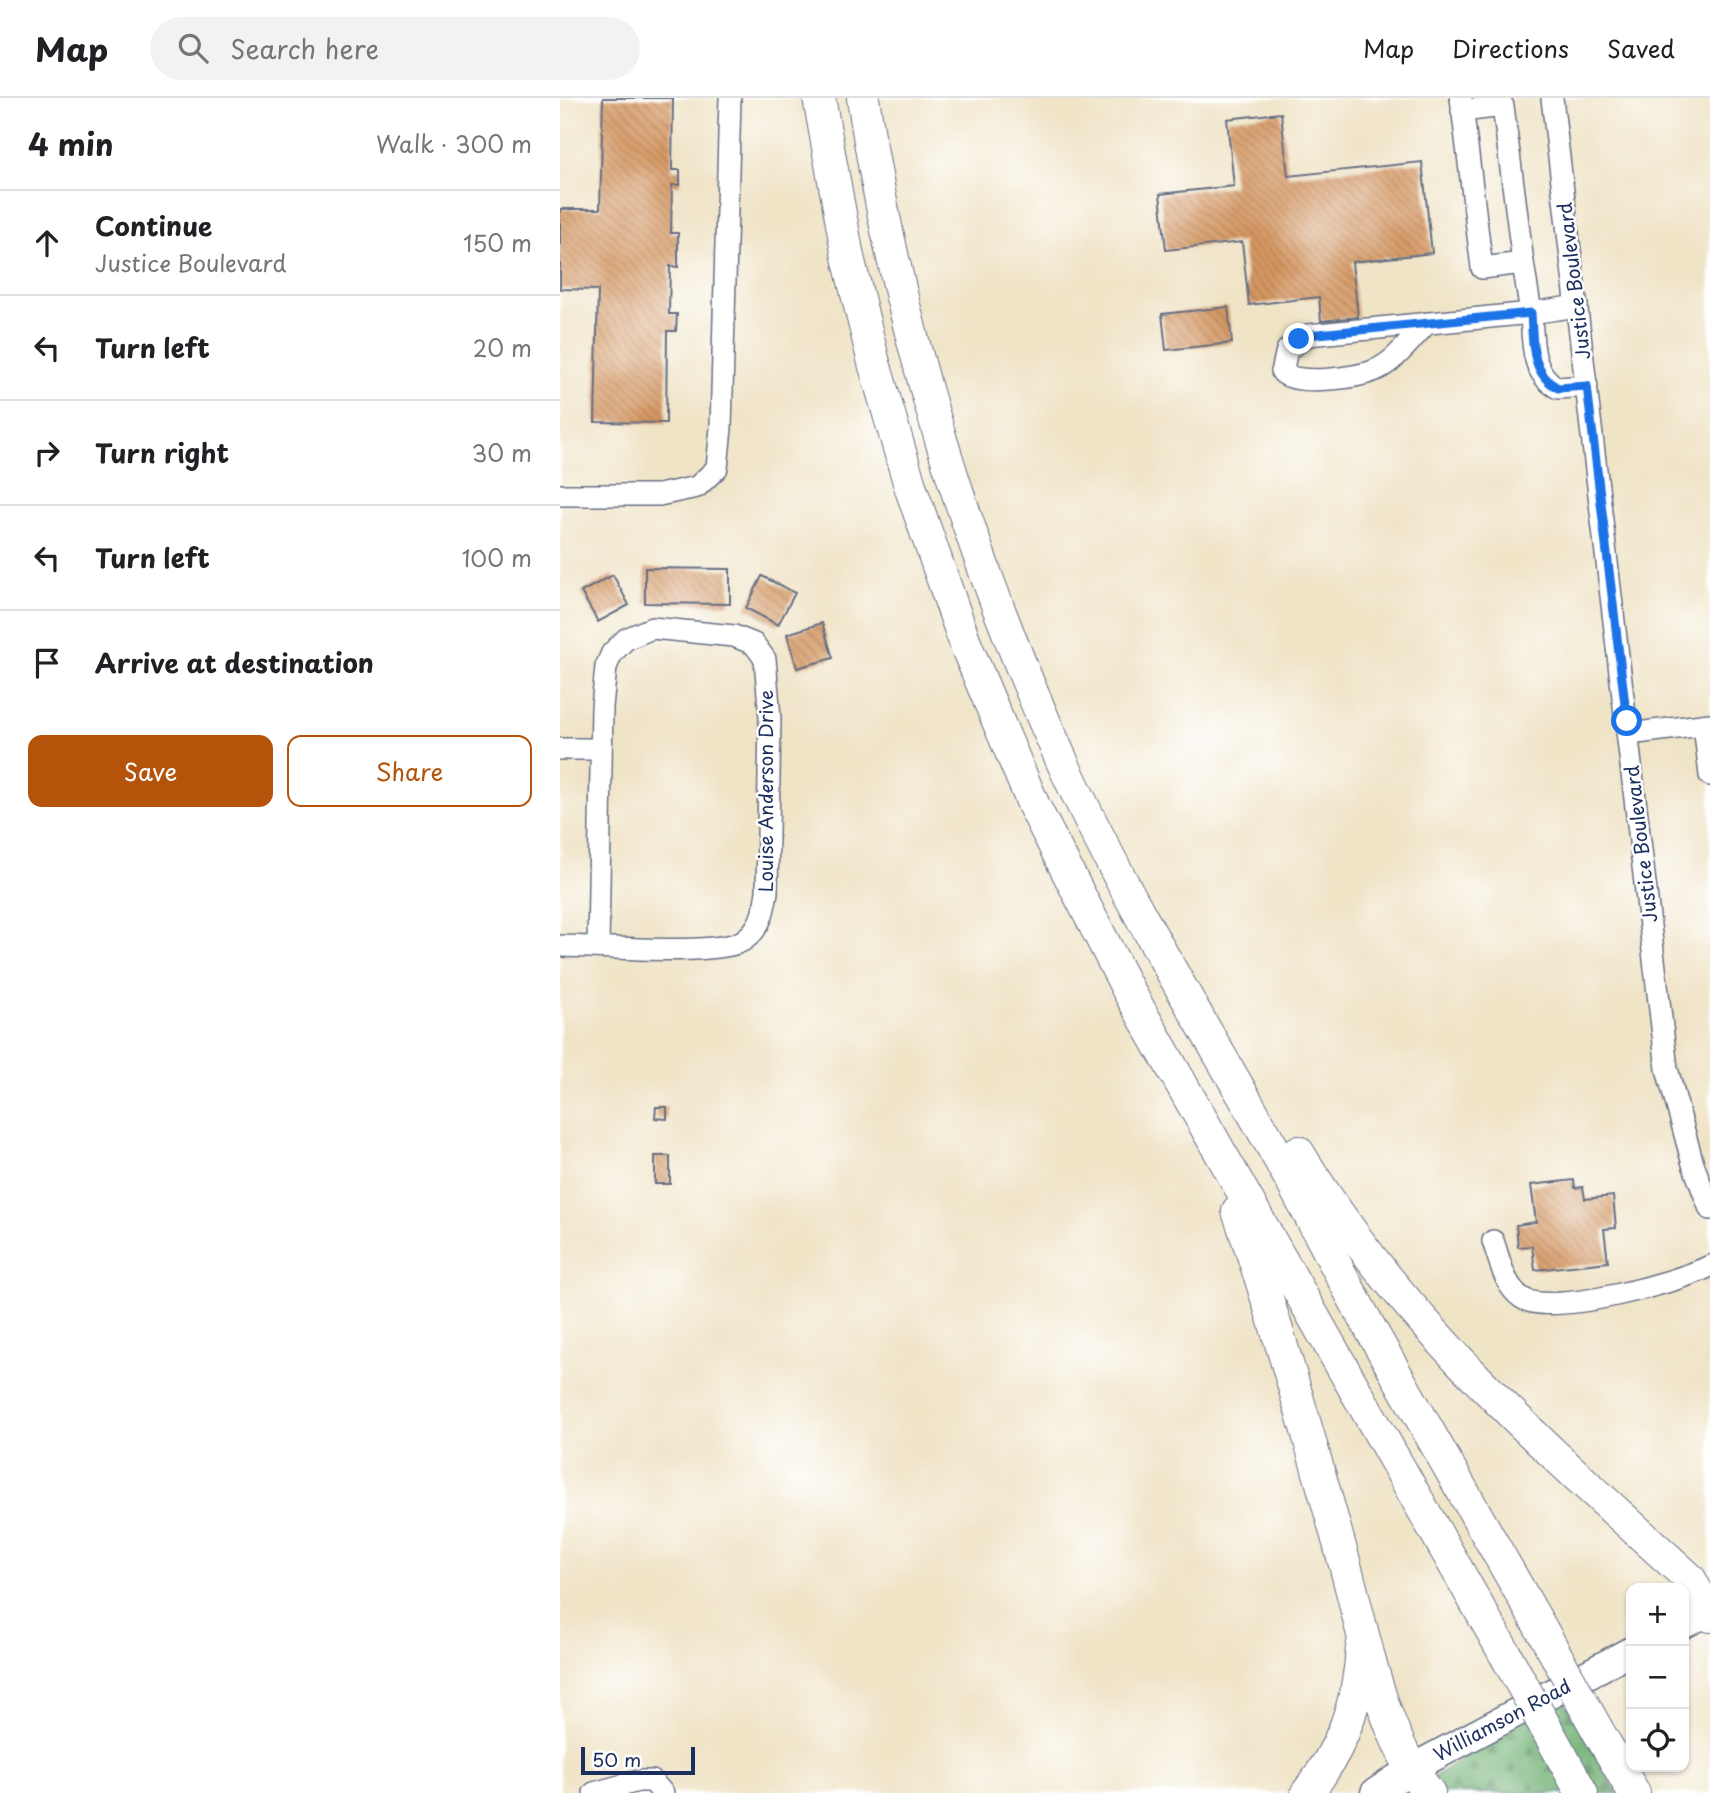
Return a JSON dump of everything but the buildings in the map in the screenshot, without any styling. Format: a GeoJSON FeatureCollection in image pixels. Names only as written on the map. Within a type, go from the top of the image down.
{"type":"FeatureCollection","features":[{"type":"Feature","properties":{"kind":"highway"},"geometry":{"type":"LineString","coordinates":[[818,98],[848,257],[874,363],[911,489],[967,648],[1034,806],[1066,873],[1213,1142],[1583,1793]]}},
{"type":"Feature","properties":{"kind":"highway"},"geometry":{"type":"LineString","coordinates":[[863,98],[909,321],[953,475],[1008,630],[1050,731],[1129,897],[1634,1793]]}},
{"type":"Feature","properties":{"kind":"highway"},"geometry":{"type":"LineString","coordinates":[[1129,897],[1219,1020],[1329,1203],[1419,1320],[1492,1395],[1690,1579],[1703,1616]]}},
{"type":"Feature","properties":{"kind":"highway"},"geometry":{"type":"LineString","coordinates":[[1213,1142],[1265,1295],[1395,1735],[1420,1781]]}},
{"type":"Feature","properties":{"kind":"highway"},"geometry":{"type":"LineString","coordinates":[[1307,1793],[1333,1756],[1347,1726],[1360,1677],[1363,1632]]}},
{"type":"Feature","properties":{"kind":"main road","name":"Williamson Road"},"geometry":{"type":"LineString","coordinates":[[1375,1793],[1420,1781],[1626,1654]]}},
{"type":"Feature","properties":{"kind":"street"},"geometry":{"type":"LineString","coordinates":[[560,495],[659,495],[696,487],[717,468],[722,414],[730,98]]}},
{"type":"Feature","properties":{"kind":"street","name":"Justice Boulevard"},"geometry":{"type":"LineString","coordinates":[[1552,98],[1667,1069],[1693,1164],[1710,1209]]}},
{"type":"Feature","properties":{"kind":"street"},"geometry":{"type":"LineString","coordinates":[[1523,263],[1482,268],[1462,105],[1503,106],[1531,313],[1534,354],[1540,372],[1558,388],[1587,386]]}},
{"type":"Feature","properties":{"kind":"street"},"geometry":{"type":"LineString","coordinates":[[1427,324],[1374,371],[1307,380],[1293,380],[1282,372],[1287,350],[1308,335],[1577,306]]}},
{"type":"Feature","properties":{"kind":"street","name":"Louise Anderson Drive"},"geometry":{"type":"LineString","coordinates":[[560,946],[598,947],[712,949],[743,942],[756,929],[763,915],[767,892],[770,718],[765,659],[754,644],[734,636],[652,628],[626,639],[612,653],[606,667],[601,749],[598,947]]}},
{"type":"Feature","properties":{"kind":"street"},"geometry":{"type":"LineString","coordinates":[[1629,734],[1707,724],[1710,775]]}},
{"type":"Feature","properties":{"kind":"street"},"geometry":{"type":"LineString","coordinates":[[560,749],[601,749]]}},
{"type":"Feature","properties":{"kind":"street"},"geometry":{"type":"LineString","coordinates":[[1493,1241],[1510,1286],[1524,1299],[1560,1302],[1655,1288],[1710,1266]]}},
{"type":"Feature","properties":{"kind":"street"},"geometry":{"type":"LineString","coordinates":[[594,1793],[638,1781],[652,1781],[663,1793]]}},
{"type":"Feature","properties":{"kind":"green space"},"geometry":{"type":"Polygon","coordinates":[[[1560,1693],[1618,1793],[1410,1793],[1560,1693]]]}},
{"type":"Feature","properties":{"kind":"route"},"geometry":{"type":"LineString","coordinates":[[1299,339],[1308,335],[1531,313],[1534,354],[1540,372],[1549,383],[1558,388],[1587,386],[1627,721]]}}]}
